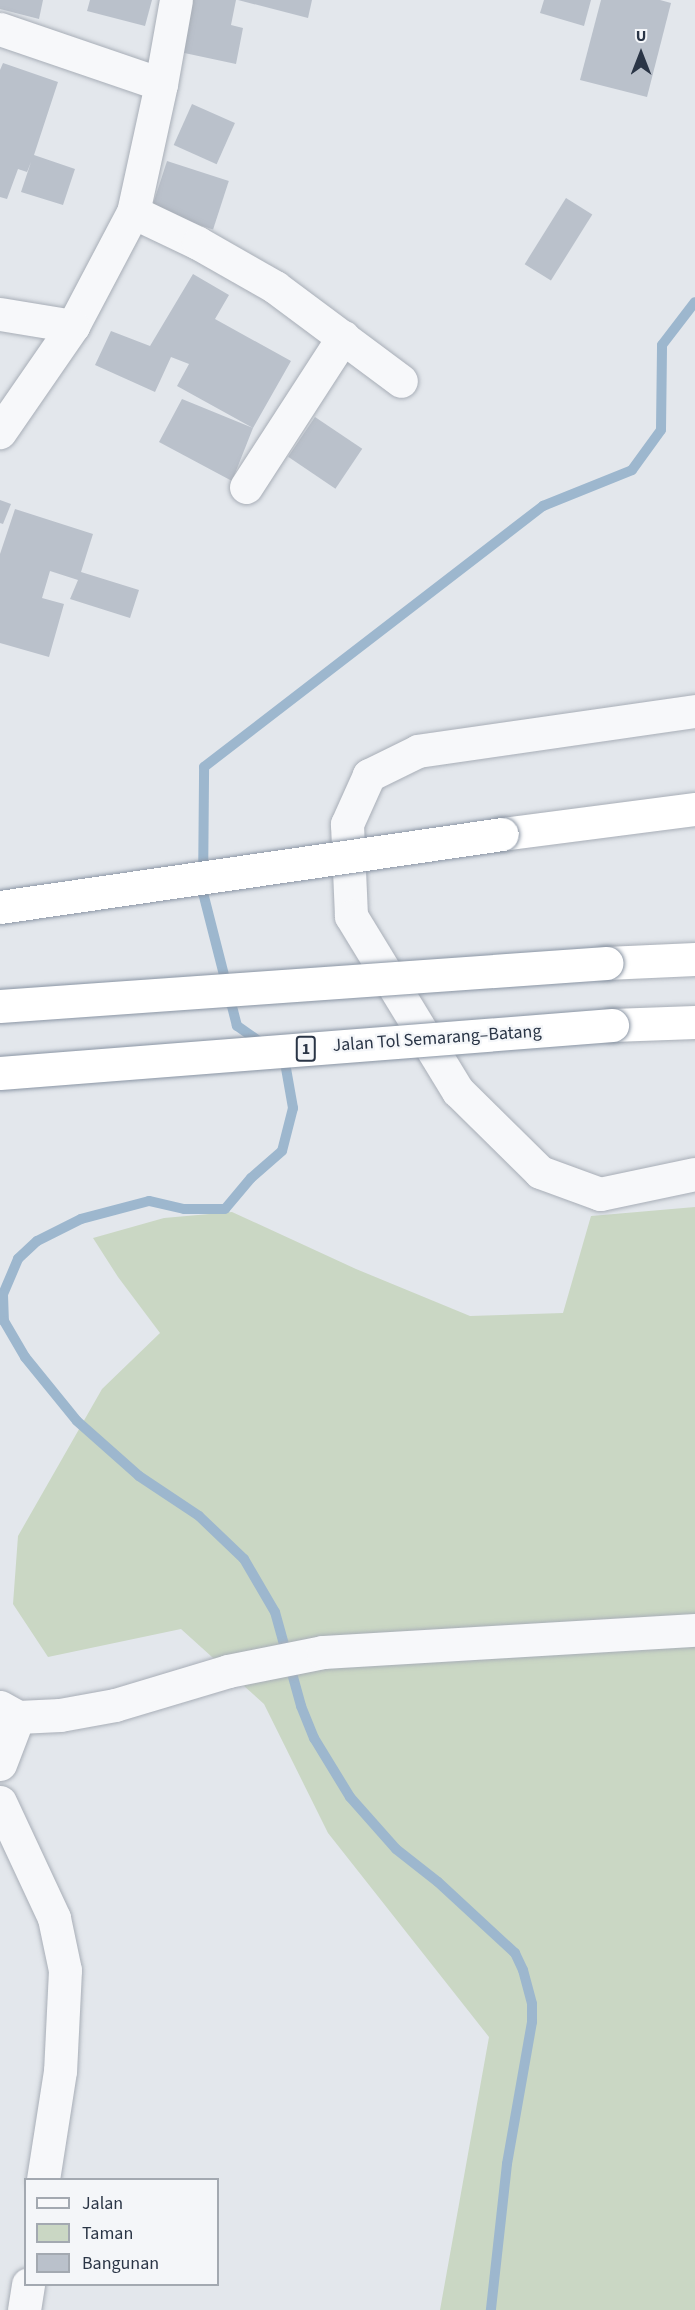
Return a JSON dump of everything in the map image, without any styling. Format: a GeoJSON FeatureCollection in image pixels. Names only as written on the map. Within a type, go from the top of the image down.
{"type":"FeatureCollection","features":[{"type":"Feature","properties":{"kind":"highway"},"geometry":{"type":"LineString","coordinates":[[0,908],[502,834],[695,809]]}},
{"type":"Feature","properties":{"kind":"highway"},"geometry":{"type":"LineString","coordinates":[[0,1006],[606,963],[695,959]]}},
{"type":"Feature","properties":{"kind":"highway","name":"Jalan Tol Semarang–Batang"},"geometry":{"type":"LineString","coordinates":[[0,1073],[612,1025],[695,1022]]}},
{"type":"Feature","properties":{"kind":"street"},"geometry":{"type":"LineString","coordinates":[[0,432],[73,327],[133,212],[161,84],[176,0]]}},
{"type":"Feature","properties":{"kind":"street"},"geometry":{"type":"LineString","coordinates":[[0,29],[161,84]]}},
{"type":"Feature","properties":{"kind":"street"},"geometry":{"type":"LineString","coordinates":[[133,212],[198,243],[275,287],[401,381]]}},
{"type":"Feature","properties":{"kind":"street"},"geometry":{"type":"LineString","coordinates":[[0,314],[73,327]]}},
{"type":"Feature","properties":{"kind":"street"},"geometry":{"type":"LineString","coordinates":[[246,487],[343,337]]}},
{"type":"Feature","properties":{"kind":"street"},"geometry":{"type":"LineString","coordinates":[[695,711],[418,751],[369,775],[347,824],[351,916],[458,1091],[540,1172],[600,1194],[695,1174]]}},
{"type":"Feature","properties":{"kind":"street"},"geometry":{"type":"LineString","coordinates":[[0,1764],[9,1712],[60,1715],[115,1705],[228,1671],[323,1652],[695,1630]]}},
{"type":"Feature","properties":{"kind":"street"},"geometry":{"type":"LineString","coordinates":[[0,1802],[54,1918],[65,1970],[60,2071],[44,2178]]}},
{"type":"Feature","properties":{"kind":"street"},"geometry":{"type":"LineString","coordinates":[[24,2310],[28,2286]]}},
{"type":"Feature","properties":{"kind":"green space"},"geometry":{"type":"Polygon","coordinates":[[[695,1207],[695,2310],[440,2310],[489,2037],[328,1833],[264,1704],[181,1629],[48,1657],[13,1604],[18,1536],[102,1389],[160,1333],[118,1277],[93,1238],[164,1218],[232,1212],[356,1269],[470,1316],[563,1313],[591,1216],[695,1207]]]}},
{"type":"Feature","properties":{"kind":"building"},"geometry":{"type":"Polygon","coordinates":[[[0,0],[43,0],[39,19],[0,9],[0,0]]]}},
{"type":"Feature","properties":{"kind":"building"},"geometry":{"type":"Polygon","coordinates":[[[90,0],[152,0],[145,26],[87,11],[90,0]]]}},
{"type":"Feature","properties":{"kind":"building"},"geometry":{"type":"Polygon","coordinates":[[[186,0],[236,0],[231,25],[243,28],[236,64],[175,51],[186,0]]]}},
{"type":"Feature","properties":{"kind":"building"},"geometry":{"type":"Polygon","coordinates":[[[238,0],[312,0],[308,18],[238,0]]]}},
{"type":"Feature","properties":{"kind":"building"},"geometry":{"type":"Polygon","coordinates":[[[544,0],[591,0],[584,26],[540,13],[544,0]]]}},
{"type":"Feature","properties":{"kind":"building"},"geometry":{"type":"Polygon","coordinates":[[[601,0],[660,0],[671,3],[647,97],[580,80],[601,0]]]}},
{"type":"Feature","properties":{"kind":"building"},"geometry":{"type":"Polygon","coordinates":[[[3,63],[58,82],[34,155],[75,169],[63,205],[21,192],[31,162],[27,172],[18,169],[7,199],[0,197],[0,70],[3,63]]]}},
{"type":"Feature","properties":{"kind":"building"},"geometry":{"type":"Polygon","coordinates":[[[192,104],[235,123],[217,164],[174,145],[192,104]]]}},
{"type":"Feature","properties":{"kind":"building"},"geometry":{"type":"Polygon","coordinates":[[[167,161],[229,181],[213,230],[151,210],[167,161]]]}},
{"type":"Feature","properties":{"kind":"building"},"geometry":{"type":"Polygon","coordinates":[[[566,198],[592,214],[551,281],[525,264],[566,198]]]}},
{"type":"Feature","properties":{"kind":"building"},"geometry":{"type":"Polygon","coordinates":[[[193,274],[229,295],[215,319],[291,361],[253,428],[177,386],[189,364],[171,357],[155,392],[95,365],[111,331],[150,346],[193,274]]]}},
{"type":"Feature","properties":{"kind":"building"},"geometry":{"type":"Polygon","coordinates":[[[182,399],[253,428],[232,481],[159,442],[182,399]]]}},
{"type":"Feature","properties":{"kind":"building"},"geometry":{"type":"Polygon","coordinates":[[[315,417],[362,449],[335,489],[288,457],[315,417]]]}},
{"type":"Feature","properties":{"kind":"building"},"geometry":{"type":"Polygon","coordinates":[[[0,500],[11,504],[3,524],[0,523],[0,500]]]}},
{"type":"Feature","properties":{"kind":"building"},"geometry":{"type":"Polygon","coordinates":[[[15,509],[93,534],[81,572],[139,590],[130,618],[70,599],[78,580],[50,571],[42,598],[64,604],[49,657],[0,643],[0,554],[15,509]]]}},
{"type":"Feature","properties":{"kind":"waterway"},"geometry":{"type":"LineString","coordinates":[[263,1044],[237,1026],[203,893],[204,767],[543,506],[632,470],[661,430],[662,345],[695,302]]}},
{"type":"Feature","properties":{"kind":"waterway"},"geometry":{"type":"LineString","coordinates":[[281,1056],[284,1057],[293,1108],[282,1151],[251,1178],[225,1209],[184,1209],[149,1201],[81,1219],[37,1241],[18,1259],[3,1295],[4,1321],[25,1357],[77,1421],[139,1476],[199,1516],[244,1559],[275,1612],[301,1706],[314,1738],[350,1797],[396,1849],[438,1882],[515,1953],[523,1970],[532,2004],[532,2022],[507,2164],[491,2310]]}}]}
